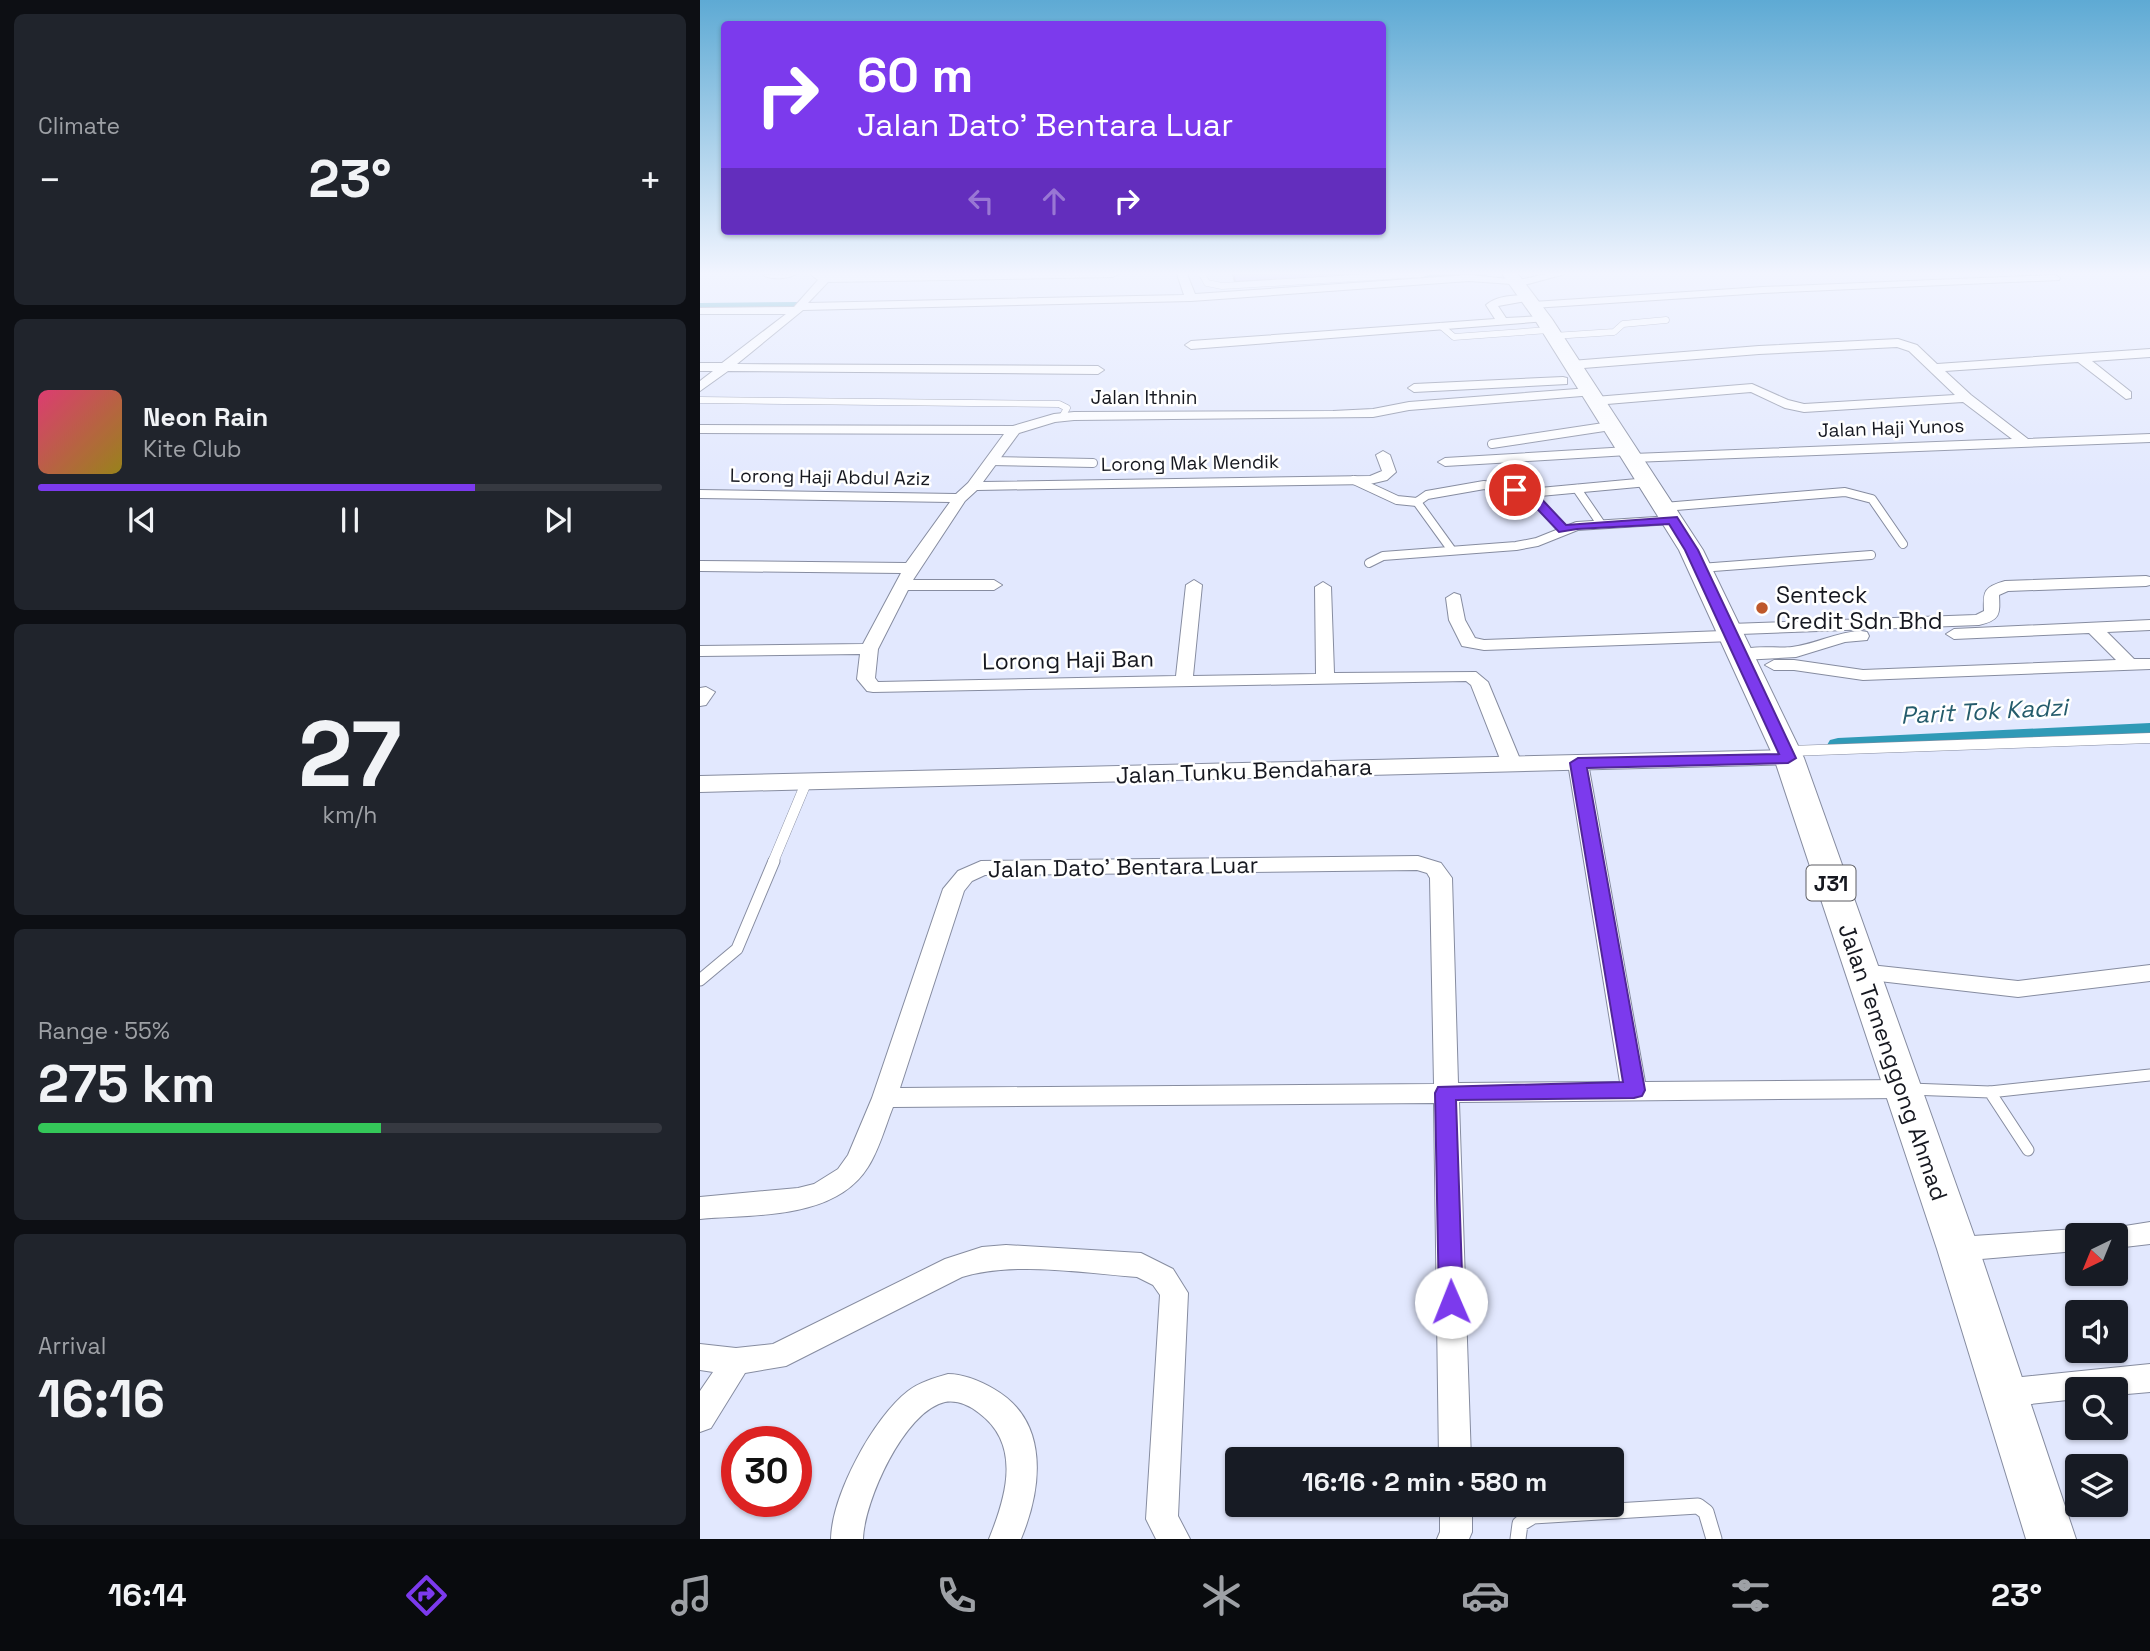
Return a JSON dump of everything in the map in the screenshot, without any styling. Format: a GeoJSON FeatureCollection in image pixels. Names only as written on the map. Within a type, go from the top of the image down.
{"type":"FeatureCollection","features":[{"type":"Feature","properties":{"kind":"main road","name":"Jalan Temenggong Ahmad"},"geometry":{"type":"LineString","coordinates":[[1559,346],[1700,568],[1787,755],[1958,1249],[2051,1539]]}},
{"type":"Feature","properties":{"kind":"street"},"geometry":{"type":"LineString","coordinates":[[700,387],[752,346]]}},
{"type":"Feature","properties":{"kind":"street"},"geometry":{"type":"LineString","coordinates":[[1445,462],[1620,438],[1871,346]]}},
{"type":"Feature","properties":{"kind":"street"},"geometry":{"type":"LineString","coordinates":[[1906,346],[1937,368],[1966,398],[2024,442]]}},
{"type":"Feature","properties":{"kind":"street"},"geometry":{"type":"LineString","coordinates":[[1937,368],[2150,353]]}},
{"type":"Feature","properties":{"kind":"street"},"geometry":{"type":"LineString","coordinates":[[958,369],[978,364],[985,355]]}},
{"type":"Feature","properties":{"kind":"street"},"geometry":{"type":"LineString","coordinates":[[2080,357],[2126,395]]}},
{"type":"Feature","properties":{"kind":"street"},"geometry":{"type":"LineString","coordinates":[[700,367],[1098,370]]}},
{"type":"Feature","properties":{"kind":"street"},"geometry":{"type":"LineString","coordinates":[[1414,388],[1620,438],[1752,388],[1771,396],[1779,403],[1804,408],[1966,398]]}},
{"type":"Feature","properties":{"kind":"street","name":"Jalan Ithnin"},"geometry":{"type":"LineString","coordinates":[[700,429],[1014,430],[1062,417],[1333,415],[1409,406],[1620,438]]}},
{"type":"Feature","properties":{"kind":"street","name":"Lorong Haji Ban"},"geometry":{"type":"LineString","coordinates":[[1014,430],[973,486],[960,498],[911,568],[869,649],[866,679],[873,687],[1470,676],[1479,682],[1512,764]]}},
{"type":"Feature","properties":{"kind":"street","name":"Jalan Haji Yunos"},"geometry":{"type":"LineString","coordinates":[[1620,438],[2024,442],[2150,438]]}},
{"type":"Feature","properties":{"kind":"street","name":"Lorong Mak Mendik"},"geometry":{"type":"LineString","coordinates":[[973,486],[1354,480],[1382,477],[1389,472],[1383,455]]}},
{"type":"Feature","properties":{"kind":"street","name":"Lorong Haji Abdul Aziz"},"geometry":{"type":"LineString","coordinates":[[700,494],[960,498]]}},
{"type":"Feature","properties":{"kind":"street"},"geometry":{"type":"LineString","coordinates":[[700,566],[911,568]]}},
{"type":"Feature","properties":{"kind":"street"},"geometry":{"type":"LineString","coordinates":[[1738,646],[1979,620],[1992,613],[1991,593],[2005,586],[2146,581]]}},
{"type":"Feature","properties":{"kind":"street"},"geometry":{"type":"LineString","coordinates":[[902,585],[994,585]]}},
{"type":"Feature","properties":{"kind":"street"},"geometry":{"type":"LineString","coordinates":[[1184,681],[1194,585]]}},
{"type":"Feature","properties":{"kind":"street"},"geometry":{"type":"LineString","coordinates":[[1323,587],[1325,678]]}},
{"type":"Feature","properties":{"kind":"street"},"geometry":{"type":"LineString","coordinates":[[1454,598],[1457,620],[1468,642],[1484,645],[1738,646],[1796,652],[1843,637],[2150,625]]}},
{"type":"Feature","properties":{"kind":"street"},"geometry":{"type":"LineString","coordinates":[[2094,627],[2130,665]]}},
{"type":"Feature","properties":{"kind":"street"},"geometry":{"type":"LineString","coordinates":[[1738,646],[1794,665],[1863,675],[2150,664]]}},
{"type":"Feature","properties":{"kind":"street"},"geometry":{"type":"LineString","coordinates":[[700,651],[869,649]]}},
{"type":"Feature","properties":{"kind":"street","name":"Jalan Tunku Bendahara"},"geometry":{"type":"LineString","coordinates":[[700,785],[1578,763],[1787,755]]}},
{"type":"Feature","properties":{"kind":"street"},"geometry":{"type":"LineString","coordinates":[[1578,763],[1634,1090]]}},
{"type":"Feature","properties":{"kind":"street","name":"Jalan Dato' Bentara Luar"},"geometry":{"type":"LineString","coordinates":[[884,1098],[954,889],[965,876],[981,868],[1010,866],[1418,863],[1434,868],[1441,878],[1446,1093]]}},
{"type":"Feature","properties":{"kind":"street"},"geometry":{"type":"LineString","coordinates":[[1861,972],[2018,989],[2150,974]]}},
{"type":"Feature","properties":{"kind":"street"},"geometry":{"type":"LineString","coordinates":[[700,1208],[798,1199],[822,1192],[847,1176],[859,1160],[884,1098],[1901,1089]]}},
{"type":"Feature","properties":{"kind":"street"},"geometry":{"type":"LineString","coordinates":[[1446,1093],[1455,1447]]}},
{"type":"Feature","properties":{"kind":"street"},"geometry":{"type":"LineString","coordinates":[[2128,1236],[2150,1233]]}},
{"type":"Feature","properties":{"kind":"street"},"geometry":{"type":"LineString","coordinates":[[1958,1249],[2065,1241]]}},
{"type":"Feature","properties":{"kind":"street"},"geometry":{"type":"LineString","coordinates":[[700,1357],[736,1361],[776,1357],[956,1267],[982,1259],[1006,1257],[1141,1265],[1163,1276],[1174,1293],[1162,1518],[1174,1539]]}},
{"type":"Feature","properties":{"kind":"street"},"geometry":{"type":"LineString","coordinates":[[700,1418],[736,1361]]}},
{"type":"Feature","properties":{"kind":"street"},"geometry":{"type":"LineString","coordinates":[[2003,1393],[2150,1378]]}},
{"type":"Feature","properties":{"kind":"street"},"geometry":{"type":"LineString","coordinates":[[847,1539],[846,1524],[874,1454],[899,1419],[923,1398],[947,1388],[979,1394],[1006,1414],[1022,1447],[1022,1498],[1006,1539]]}},
{"type":"Feature","properties":{"kind":"street"},"geometry":{"type":"LineString","coordinates":[[1453,1539],[1456,1517]]}},
{"type":"Feature","properties":{"kind":"lane"},"geometry":{"type":"LineString","coordinates":[[700,400],[1059,404],[1067,408],[1062,417]]}},
{"type":"Feature","properties":{"kind":"lane"},"geometry":{"type":"LineString","coordinates":[[1492,444],[1620,438],[1845,492],[1872,499],[1903,544]]}},
{"type":"Feature","properties":{"kind":"lane"},"geometry":{"type":"LineString","coordinates":[[1354,480],[1397,500],[1418,502],[1427,495],[1484,485],[1529,494],[1577,489],[1620,438]]}},
{"type":"Feature","properties":{"kind":"lane"},"geometry":{"type":"LineString","coordinates":[[1601,524],[1620,438]]}},
{"type":"Feature","properties":{"kind":"lane"},"geometry":{"type":"LineString","coordinates":[[991,461],[1093,463]]}},
{"type":"Feature","properties":{"kind":"lane"},"geometry":{"type":"LineString","coordinates":[[1577,489],[1601,524]]}},
{"type":"Feature","properties":{"kind":"lane"},"geometry":{"type":"LineString","coordinates":[[1529,494],[1564,529]]}},
{"type":"Feature","properties":{"kind":"lane"},"geometry":{"type":"LineString","coordinates":[[1418,502],[1451,549]]}},
{"type":"Feature","properties":{"kind":"lane"},"geometry":{"type":"LineString","coordinates":[[1369,563],[1384,556],[1537,542],[1564,529],[1601,524]]}},
{"type":"Feature","properties":{"kind":"lane"},"geometry":{"type":"LineString","coordinates":[[1700,568],[1871,555]]}},
{"type":"Feature","properties":{"kind":"lane"},"geometry":{"type":"LineString","coordinates":[[1787,755],[2150,738]]}},
{"type":"Feature","properties":{"kind":"lane"},"geometry":{"type":"LineString","coordinates":[[700,980],[737,949],[806,783]]}},
{"type":"Feature","properties":{"kind":"lane"},"geometry":{"type":"LineString","coordinates":[[1901,1089],[1990,1092],[2150,1075]]}},
{"type":"Feature","properties":{"kind":"lane"},"geometry":{"type":"LineString","coordinates":[[1990,1092],[2028,1150]]}},
{"type":"Feature","properties":{"kind":"lane"},"geometry":{"type":"LineString","coordinates":[[1518,1539],[1520,1524],[1533,1516],[1698,1506],[1706,1512],[1714,1539]]}},
{"type":"Feature","properties":{"kind":"waterway","name":"Parit Tok Kadzi"},"geometry":{"type":"LineString","coordinates":[[1838,745],[2150,730]]}},
{"type":"Feature","properties":{"kind":"place","name":"Senteck Credit Sdn Bhd"},"geometry":{"type":"Point","coordinates":[1762,608]}},
{"type":"Feature","properties":{"kind":"route"},"geometry":{"type":"LineString","coordinates":[[1451,1302],[1446,1093],[1634,1090],[1578,763],[1788,758],[1747,665],[1691,550],[1672,520],[1564,529],[1529,494],[1515,490]]}}]}
